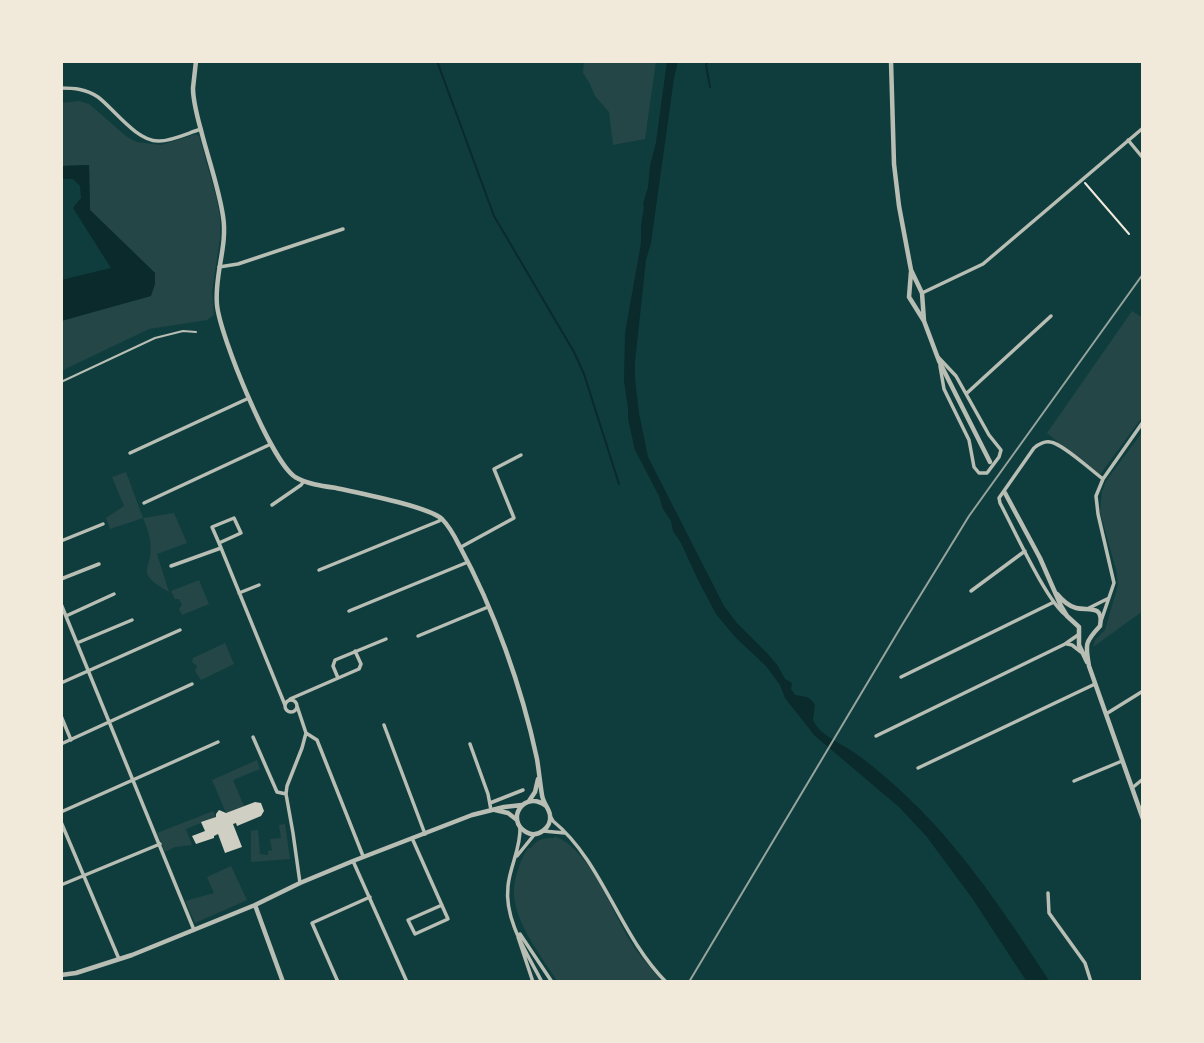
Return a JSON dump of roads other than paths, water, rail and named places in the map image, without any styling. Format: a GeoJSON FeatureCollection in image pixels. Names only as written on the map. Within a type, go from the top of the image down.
{"type":"FeatureCollection","features":[{"type":"Feature","properties":{"kind":"street"},"geometry":{"type":"LineString","coordinates":[[196,61],[194,95],[223,215],[224,235],[217,306],[220,324],[249,398],[271,444],[293,476],[304,481],[416,508],[441,519],[460,547],[488,607],[533,739],[542,796],[550,816],[579,846],[637,947],[666,982]]}},
{"type":"Feature","properties":{"kind":"street"},"geometry":{"type":"LineString","coordinates":[[891,61],[895,178],[902,227],[911,270],[921,293],[924,321]]}},
{"type":"Feature","properties":{"kind":"street"},"geometry":{"type":"LineString","coordinates":[[61,88],[78,89],[97,97],[152,141],[161,141],[201,129]]}},
{"type":"Feature","properties":{"kind":"street"},"geometry":{"type":"LineString","coordinates":[[912,301],[918,302],[921,293],[983,264],[1143,128]]}},
{"type":"Feature","properties":{"kind":"street"},"geometry":{"type":"LineString","coordinates":[[1128,141],[1143,158]]}},
{"type":"Feature","properties":{"kind":"street"},"geometry":{"type":"LineString","coordinates":[[219,267],[238,264],[342,229]]}},
{"type":"Feature","properties":{"kind":"street"},"geometry":{"type":"LineString","coordinates":[[911,270],[909,298],[924,321],[938,358],[990,461]]}},
{"type":"Feature","properties":{"kind":"street"},"geometry":{"type":"LineString","coordinates":[[909,293],[913,288],[921,293]]}},
{"type":"Feature","properties":{"kind":"street"},"geometry":{"type":"LineString","coordinates":[[967,393],[1051,316]]}},
{"type":"Feature","properties":{"kind":"street"},"geometry":{"type":"LineString","coordinates":[[938,358],[957,376],[988,433],[1001,450],[989,472],[985,474],[979,473],[974,467],[969,440],[944,389],[938,358]]}},
{"type":"Feature","properties":{"kind":"street"},"geometry":{"type":"LineString","coordinates":[[130,453],[249,398]]}},
{"type":"Feature","properties":{"kind":"street"},"geometry":{"type":"LineString","coordinates":[[1143,422],[1103,479],[1098,491],[1096,501],[1114,586],[1101,623],[1086,643],[1095,684],[1143,819]]}},
{"type":"Feature","properties":{"kind":"street"},"geometry":{"type":"LineString","coordinates":[[1096,630],[1086,632],[1079,628],[1054,602],[999,498],[1034,447],[1046,441],[1056,443],[1103,479]]}},
{"type":"Feature","properties":{"kind":"street"},"geometry":{"type":"LineString","coordinates":[[144,503],[271,444]]}},
{"type":"Feature","properties":{"kind":"street"},"geometry":{"type":"LineString","coordinates":[[460,547],[514,518],[494,469],[521,455]]}},
{"type":"Feature","properties":{"kind":"street"},"geometry":{"type":"LineString","coordinates":[[272,505],[304,481]]}},
{"type":"Feature","properties":{"kind":"street"},"geometry":{"type":"LineString","coordinates":[[1005,493],[1067,616]]}},
{"type":"Feature","properties":{"kind":"street"},"geometry":{"type":"LineString","coordinates":[[171,566],[220,545],[241,533],[234,518],[212,527],[220,545],[285,705],[285,709],[290,712],[297,706]]}},
{"type":"Feature","properties":{"kind":"street"},"geometry":{"type":"LineString","coordinates":[[319,570],[441,519]]}},
{"type":"Feature","properties":{"kind":"street"},"geometry":{"type":"LineString","coordinates":[[61,541],[103,524]]}},
{"type":"Feature","properties":{"kind":"street"},"geometry":{"type":"LineString","coordinates":[[971,591],[1025,551]]}},
{"type":"Feature","properties":{"kind":"street"},"geometry":{"type":"LineString","coordinates":[[349,611],[468,562]]}},
{"type":"Feature","properties":{"kind":"street"},"geometry":{"type":"LineString","coordinates":[[61,579],[99,564]]}},
{"type":"Feature","properties":{"kind":"street"},"geometry":{"type":"LineString","coordinates":[[239,593],[259,585]]}},
{"type":"Feature","properties":{"kind":"street"},"geometry":{"type":"LineString","coordinates":[[66,616],[114,594]]}},
{"type":"Feature","properties":{"kind":"street"},"geometry":{"type":"LineString","coordinates":[[1057,594],[1078,609],[1097,611],[1101,623]]}},
{"type":"Feature","properties":{"kind":"street"},"geometry":{"type":"LineString","coordinates":[[1090,666],[1079,645],[1077,616],[1109,598]]}},
{"type":"Feature","properties":{"kind":"street"},"geometry":{"type":"LineString","coordinates":[[901,677],[1054,602]]}},
{"type":"Feature","properties":{"kind":"street"},"geometry":{"type":"LineString","coordinates":[[61,604],[194,931]]}},
{"type":"Feature","properties":{"kind":"street"},"geometry":{"type":"LineString","coordinates":[[418,636],[488,607]]}},
{"type":"Feature","properties":{"kind":"street"},"geometry":{"type":"LineString","coordinates":[[77,643],[132,620]]}},
{"type":"Feature","properties":{"kind":"street"},"geometry":{"type":"LineString","coordinates":[[876,736],[1065,644],[1076,638],[1079,628]]}},
{"type":"Feature","properties":{"kind":"street"},"geometry":{"type":"LineString","coordinates":[[61,683],[180,630]]}},
{"type":"Feature","properties":{"kind":"street"},"geometry":{"type":"LineString","coordinates":[[338,678],[333,661],[386,639]]}},
{"type":"Feature","properties":{"kind":"street"},"geometry":{"type":"LineString","coordinates":[[1065,644],[1082,653]]}},
{"type":"Feature","properties":{"kind":"street"},"geometry":{"type":"LineString","coordinates":[[285,705],[286,701],[361,667],[355,651]]}},
{"type":"Feature","properties":{"kind":"street"},"geometry":{"type":"LineString","coordinates":[[61,744],[192,684]]}},
{"type":"Feature","properties":{"kind":"street"},"geometry":{"type":"LineString","coordinates":[[918,768],[1095,684]]}},
{"type":"Feature","properties":{"kind":"street"},"geometry":{"type":"LineString","coordinates":[[1105,714],[1143,691]]}},
{"type":"Feature","properties":{"kind":"street"},"geometry":{"type":"LineString","coordinates":[[290,699],[295,700],[306,733],[286,794],[300,883]]}},
{"type":"Feature","properties":{"kind":"street"},"geometry":{"type":"LineString","coordinates":[[61,716],[71,740]]}},
{"type":"Feature","properties":{"kind":"street"},"geometry":{"type":"LineString","coordinates":[[384,725],[425,834]]}},
{"type":"Feature","properties":{"kind":"street"},"geometry":{"type":"LineString","coordinates":[[306,733],[317,740],[363,856]]}},
{"type":"Feature","properties":{"kind":"street"},"geometry":{"type":"LineString","coordinates":[[253,737],[276,792],[286,794]]}},
{"type":"Feature","properties":{"kind":"street"},"geometry":{"type":"LineString","coordinates":[[61,812],[218,742]]}},
{"type":"Feature","properties":{"kind":"street"},"geometry":{"type":"LineString","coordinates":[[470,744],[493,810]]}},
{"type":"Feature","properties":{"kind":"street"},"geometry":{"type":"LineString","coordinates":[[1074,780],[1122,761]]}},
{"type":"Feature","properties":{"kind":"street"},"geometry":{"type":"LineString","coordinates":[[61,975],[120,960],[256,905],[363,856],[472,815],[522,805],[529,801],[535,792],[539,775]]}},
{"type":"Feature","properties":{"kind":"street"},"geometry":{"type":"LineString","coordinates":[[1132,788],[1143,779]]}},
{"type":"Feature","properties":{"kind":"street"},"geometry":{"type":"LineString","coordinates":[[490,803],[523,790]]}},
{"type":"Feature","properties":{"kind":"street"},"geometry":{"type":"LineString","coordinates":[[529,801],[538,801],[546,806]]}},
{"type":"Feature","properties":{"kind":"street"},"geometry":{"type":"LineString","coordinates":[[522,805],[517,814],[520,827],[525,832],[535,834]]}},
{"type":"Feature","properties":{"kind":"street"},"geometry":{"type":"LineString","coordinates":[[493,810],[508,813],[517,820]]}},
{"type":"Feature","properties":{"kind":"street"},"geometry":{"type":"LineString","coordinates":[[543,831],[550,816]]}},
{"type":"Feature","properties":{"kind":"street"},"geometry":{"type":"LineString","coordinates":[[61,822],[120,960]]}},
{"type":"Feature","properties":{"kind":"street"},"geometry":{"type":"LineString","coordinates":[[520,827],[507,896],[521,951],[533,982]]}},
{"type":"Feature","properties":{"kind":"street"},"geometry":{"type":"LineString","coordinates":[[516,858],[535,834],[543,831],[565,833]]}},
{"type":"Feature","properties":{"kind":"street"},"geometry":{"type":"LineString","coordinates":[[412,838],[442,905],[448,919],[415,934],[408,920],[442,905]]}},
{"type":"Feature","properties":{"kind":"street"},"geometry":{"type":"LineString","coordinates":[[61,885],[160,844]]}},
{"type":"Feature","properties":{"kind":"street"},"geometry":{"type":"LineString","coordinates":[[353,861],[407,982]]}},
{"type":"Feature","properties":{"kind":"street"},"geometry":{"type":"LineString","coordinates":[[1048,894],[1049,913],[1085,962],[1091,982]]}},
{"type":"Feature","properties":{"kind":"street"},"geometry":{"type":"LineString","coordinates":[[338,982],[312,923],[370,897]]}},
{"type":"Feature","properties":{"kind":"street"},"geometry":{"type":"LineString","coordinates":[[256,905],[284,982]]}},
{"type":"Feature","properties":{"kind":"street"},"geometry":{"type":"LineString","coordinates":[[515,928],[542,982]]}},
{"type":"Feature","properties":{"kind":"street"},"geometry":{"type":"LineString","coordinates":[[515,928],[552,982]]}},
{"type":"Feature","properties":{"kind":"lane"},"geometry":{"type":"LineString","coordinates":[[61,382],[155,338],[183,331],[196,332]]}},
{"type":"Feature","properties":{"kind":"waterway"},"geometry":{"type":"LineString","coordinates":[[437,61],[494,216],[574,352],[584,374],[619,484]]}},
{"type":"Feature","properties":{"kind":"waterway"},"geometry":{"type":"LineString","coordinates":[[708,61],[706,65],[710,87]]}},
{"type":"Feature","properties":{"kind":"railway"},"geometry":{"type":"LineString","coordinates":[[689,982],[969,516],[1143,274]]}}]}
